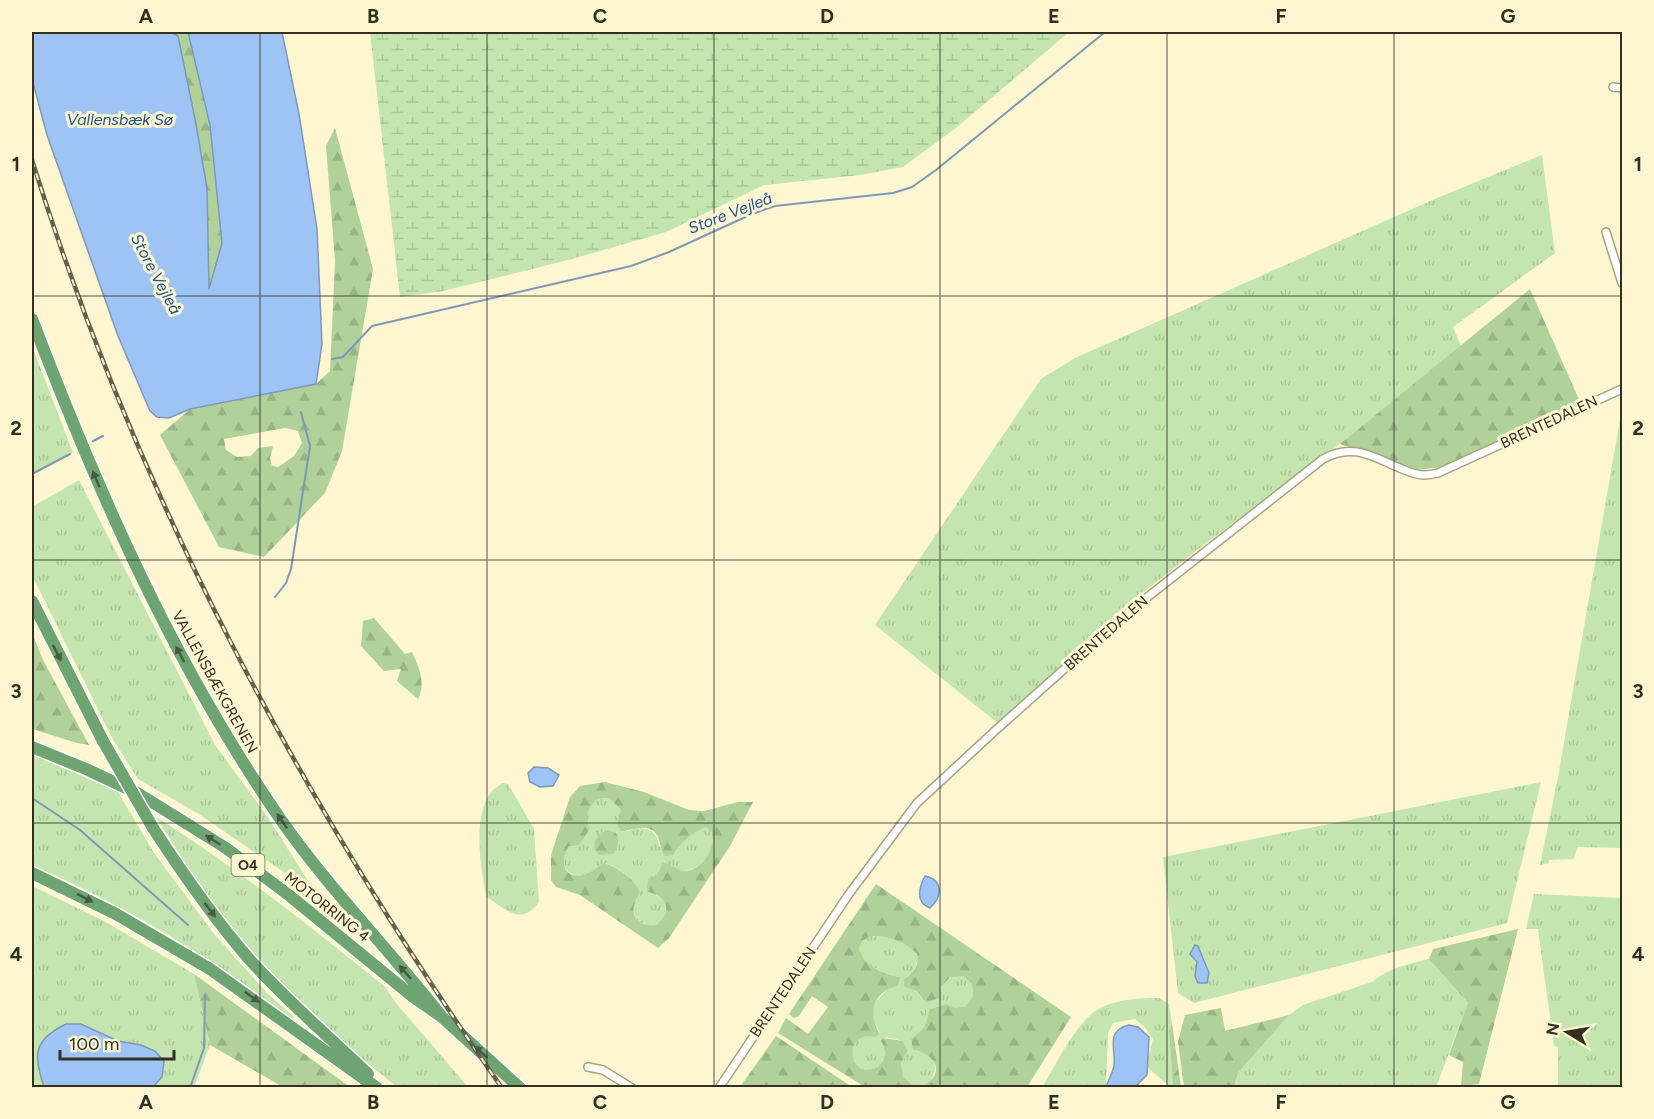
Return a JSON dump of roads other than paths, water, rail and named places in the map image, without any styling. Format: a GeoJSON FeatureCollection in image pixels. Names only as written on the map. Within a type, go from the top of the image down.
{"type":"FeatureCollection","features":[{"type":"Feature","properties":{"kind":"highway","name":"VALLENSBÆKGRENEN"},"geometry":{"type":"LineString","coordinates":[[32,319],[79,439],[117,525],[159,614],[217,720],[274,810],[319,871],[442,1017]]}},
{"type":"Feature","properties":{"kind":"highway"},"geometry":{"type":"LineString","coordinates":[[32,601],[103,741],[153,828],[186,879],[250,960],[383,1088]]}},
{"type":"Feature","properties":{"kind":"highway","name":"MOTORRING 4"},"geometry":{"type":"LineString","coordinates":[[32,747],[140,794],[226,848],[290,896],[412,996],[442,1017],[520,1088]]}},
{"type":"Feature","properties":{"kind":"highway"},"geometry":{"type":"LineString","coordinates":[[32,873],[116,914],[210,969],[377,1088]]}},
{"type":"Feature","properties":{"kind":"street"},"geometry":{"type":"LineString","coordinates":[[1613,87],[1623,88]]}},
{"type":"Feature","properties":{"kind":"street"},"geometry":{"type":"LineString","coordinates":[[1606,232],[1623,283]]}},
{"type":"Feature","properties":{"kind":"street","name":"BRENTEDALEN"},"geometry":{"type":"LineString","coordinates":[[719,1088],[849,894],[917,803],[1126,614],[1323,459],[1335,452],[1349,450],[1411,472],[1424,475],[1438,473],[1622,387]]}},
{"type":"Feature","properties":{"kind":"street"},"geometry":{"type":"LineString","coordinates":[[588,1067],[603,1070],[632,1088]]}},
{"type":"Feature","properties":{"kind":"water","name":"Vallensbæk Sø"},"geometry":{"type":"Polygon","coordinates":[[[32,32],[169,32],[178,36],[207,188],[209,289],[222,243],[210,125],[188,32],[282,32],[299,114],[317,229],[322,344],[316,384],[190,409],[169,418],[157,417],[150,411],[118,336],[47,135],[32,79],[32,32]]]}},
{"type":"Feature","properties":{"kind":"water"},"geometry":{"type":"Polygon","coordinates":[[[534,767],[548,768],[559,775],[553,786],[540,787],[530,782],[528,773],[534,767]]]}},
{"type":"Feature","properties":{"kind":"water"},"geometry":{"type":"Polygon","coordinates":[[[925,876],[935,881],[939,889],[939,894],[930,908],[925,906],[920,899],[921,885],[925,876]]]}},
{"type":"Feature","properties":{"kind":"water"},"geometry":{"type":"Polygon","coordinates":[[[1195,945],[1198,946],[1209,973],[1207,983],[1198,983],[1195,976],[1197,962],[1190,954],[1195,945]]]}},
{"type":"Feature","properties":{"kind":"water"},"geometry":{"type":"Polygon","coordinates":[[[66,1024],[81,1024],[118,1041],[141,1045],[155,1051],[164,1061],[162,1077],[153,1087],[44,1087],[38,1066],[38,1050],[47,1036],[66,1024]]]}},
{"type":"Feature","properties":{"kind":"water"},"geometry":{"type":"Polygon","coordinates":[[[1129,1025],[1138,1027],[1149,1037],[1147,1075],[1135,1087],[1106,1087],[1114,1065],[1114,1036],[1117,1031],[1129,1025]]]}},
{"type":"Feature","properties":{"kind":"waterway","name":"Store Vejleå"},"geometry":{"type":"LineString","coordinates":[[332,359],[343,357],[372,326],[631,266],[775,206],[893,193],[912,187],[1105,32]]}},
{"type":"Feature","properties":{"kind":"waterway"},"geometry":{"type":"LineString","coordinates":[[275,597],[286,583],[291,569],[310,446],[301,412]]}},
{"type":"Feature","properties":{"kind":"waterway"},"geometry":{"type":"LineString","coordinates":[[93,441],[103,436]]}},
{"type":"Feature","properties":{"kind":"waterway"},"geometry":{"type":"LineString","coordinates":[[32,474],[70,454]]}},
{"type":"Feature","properties":{"kind":"waterway"},"geometry":{"type":"LineString","coordinates":[[32,798],[80,830],[188,925]]}},
{"type":"Feature","properties":{"kind":"waterway"},"geometry":{"type":"LineString","coordinates":[[190,1088],[204,1048],[205,996]]}},
{"type":"Feature","properties":{"kind":"railway"},"geometry":{"type":"LineString","coordinates":[[32,160],[74,285],[121,407],[174,526],[231,642],[292,756],[358,868],[428,979],[502,1088]]}}]}
